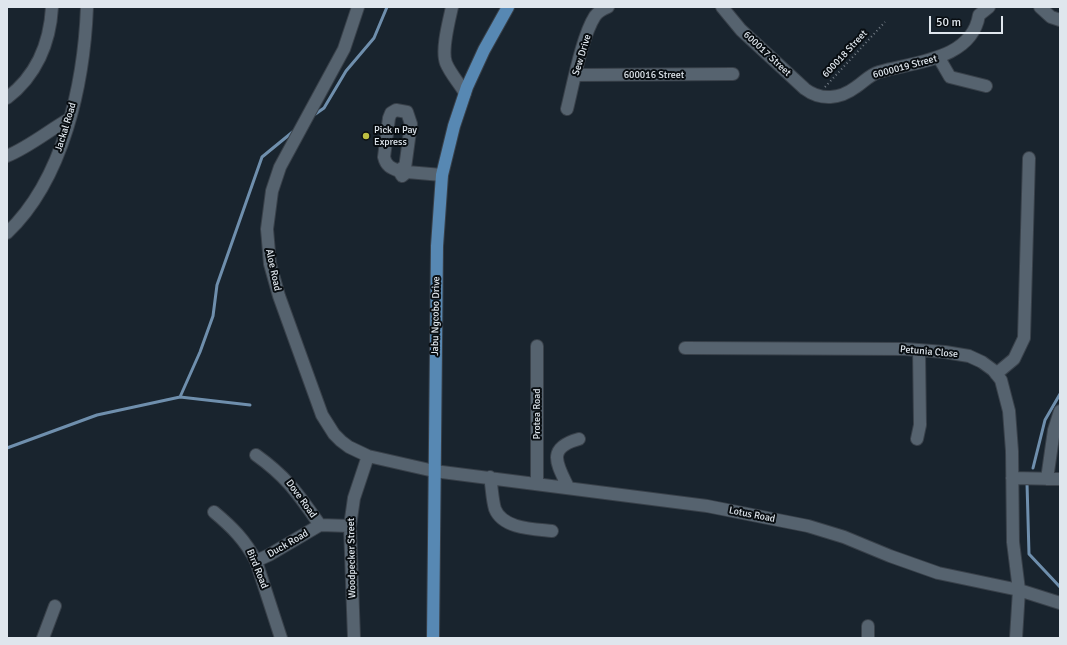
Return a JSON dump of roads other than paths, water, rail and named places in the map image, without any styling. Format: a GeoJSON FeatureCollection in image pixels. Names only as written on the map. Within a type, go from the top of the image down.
{"type":"FeatureCollection","features":[{"type":"Feature","properties":{"kind":"main road","name":"Jabu Ngcobo Drive"},"geometry":{"type":"LineString","coordinates":[[433,638],[437,246],[442,175],[454,126],[465,93],[484,50],[508,7]]}},
{"type":"Feature","properties":{"kind":"street"},"geometry":{"type":"LineString","coordinates":[[7,98],[22,84],[38,63],[48,35],[52,7]]}},
{"type":"Feature","properties":{"kind":"street","name":"Jackal Road"},"geometry":{"type":"LineString","coordinates":[[7,233],[24,215],[44,187],[51,172],[79,84],[84,55],[87,7]]}},
{"type":"Feature","properties":{"kind":"street","name":"Aloe Road"},"geometry":{"type":"LineString","coordinates":[[358,7],[344,49],[280,167],[272,191],[269,212],[268,246],[270,264],[279,296],[322,415],[334,434],[349,447],[368,456],[434,471]]}},
{"type":"Feature","properties":{"kind":"street"},"geometry":{"type":"LineString","coordinates":[[452,7],[446,34],[446,61],[465,93]]}},
{"type":"Feature","properties":{"kind":"street","name":"Sew Drive"},"geometry":{"type":"LineString","coordinates":[[567,109],[575,75],[594,18],[600,11],[608,7]]}},
{"type":"Feature","properties":{"kind":"street","name":"600017 Street"},"geometry":{"type":"LineString","coordinates":[[722,7],[741,30],[805,89],[816,96]]}},
{"type":"Feature","properties":{"kind":"street"},"geometry":{"type":"LineString","coordinates":[[1040,7],[1051,17],[1060,20]]}},
{"type":"Feature","properties":{"kind":"street","name":"6000019 Street"},"geometry":{"type":"LineString","coordinates":[[816,96],[829,98],[841,95],[856,88],[871,75],[939,58],[966,40],[984,11]]}},
{"type":"Feature","properties":{"kind":"street"},"geometry":{"type":"LineString","coordinates":[[939,58],[950,77],[986,86]]}},
{"type":"Feature","properties":{"kind":"street","name":"600016 Street"},"geometry":{"type":"LineString","coordinates":[[575,75],[733,74]]}},
{"type":"Feature","properties":{"kind":"street"},"geometry":{"type":"LineString","coordinates":[[7,156],[28,146],[50,130],[69,119]]}},
{"type":"Feature","properties":{"kind":"street"},"geometry":{"type":"LineString","coordinates":[[996,374],[1014,359],[1024,338],[1029,158]]}},
{"type":"Feature","properties":{"kind":"street"},"geometry":{"type":"LineString","coordinates":[[403,170],[442,175]]}},
{"type":"Feature","properties":{"kind":"street","name":"Protea Road"},"geometry":{"type":"LineString","coordinates":[[537,346],[537,483]]}},
{"type":"Feature","properties":{"kind":"street","name":"Petunia Close"},"geometry":{"type":"LineString","coordinates":[[685,348],[920,350],[969,356],[982,362],[996,374],[1001,380],[1006,393],[1009,411],[1013,542],[1019,590],[1016,638]]}},
{"type":"Feature","properties":{"kind":"street"},"geometry":{"type":"LineString","coordinates":[[917,439],[920,425],[920,350]]}},
{"type":"Feature","properties":{"kind":"street"},"geometry":{"type":"LineString","coordinates":[[1047,479],[1053,436],[1060,411]]}},
{"type":"Feature","properties":{"kind":"street"},"geometry":{"type":"LineString","coordinates":[[568,487],[558,465],[557,453],[563,445],[578,439]]}},
{"type":"Feature","properties":{"kind":"street","name":"Dove Road"},"geometry":{"type":"LineString","coordinates":[[256,455],[292,484],[320,526],[350,526]]}},
{"type":"Feature","properties":{"kind":"street","name":"Woodpecker Street"},"geometry":{"type":"LineString","coordinates":[[354,638],[350,526],[354,498],[368,456]]}},
{"type":"Feature","properties":{"kind":"street","name":"Lotus Road"},"geometry":{"type":"LineString","coordinates":[[434,471],[537,483],[706,506],[808,526],[844,537],[890,556],[938,573],[1019,590],[1060,603]]}},
{"type":"Feature","properties":{"kind":"street"},"geometry":{"type":"LineString","coordinates":[[490,477],[494,505],[501,517],[514,525],[552,531]]}},
{"type":"Feature","properties":{"kind":"street"},"geometry":{"type":"LineString","coordinates":[[1012,478],[1060,479]]}},
{"type":"Feature","properties":{"kind":"street","name":"Bird Road"},"geometry":{"type":"LineString","coordinates":[[214,512],[238,533],[256,561],[281,638]]}},
{"type":"Feature","properties":{"kind":"street","name":"Duck Road"},"geometry":{"type":"LineString","coordinates":[[256,561],[320,526]]}},
{"type":"Feature","properties":{"kind":"street"},"geometry":{"type":"LineString","coordinates":[[42,638],[55,606]]}},
{"type":"Feature","properties":{"kind":"waterway"},"geometry":{"type":"LineString","coordinates":[[314,115],[324,108],[346,71],[374,38],[387,7]]}},
{"type":"Feature","properties":{"kind":"waterway"},"geometry":{"type":"LineString","coordinates":[[180,397],[200,352],[213,316],[217,285],[262,157],[295,130]]}},
{"type":"Feature","properties":{"kind":"waterway"},"geometry":{"type":"LineString","coordinates":[[1033,468],[1045,420],[1060,394]]}},
{"type":"Feature","properties":{"kind":"waterway"},"geometry":{"type":"LineString","coordinates":[[7,448],[97,415],[180,397],[250,405]]}},
{"type":"Feature","properties":{"kind":"waterway"},"geometry":{"type":"LineString","coordinates":[[1027,483],[1029,554],[1060,587]]}},
{"type":"Feature","properties":{"kind":"place","name":"Pick n Pay Express"},"geometry":{"type":"Point","coordinates":[366,136]}}]}
